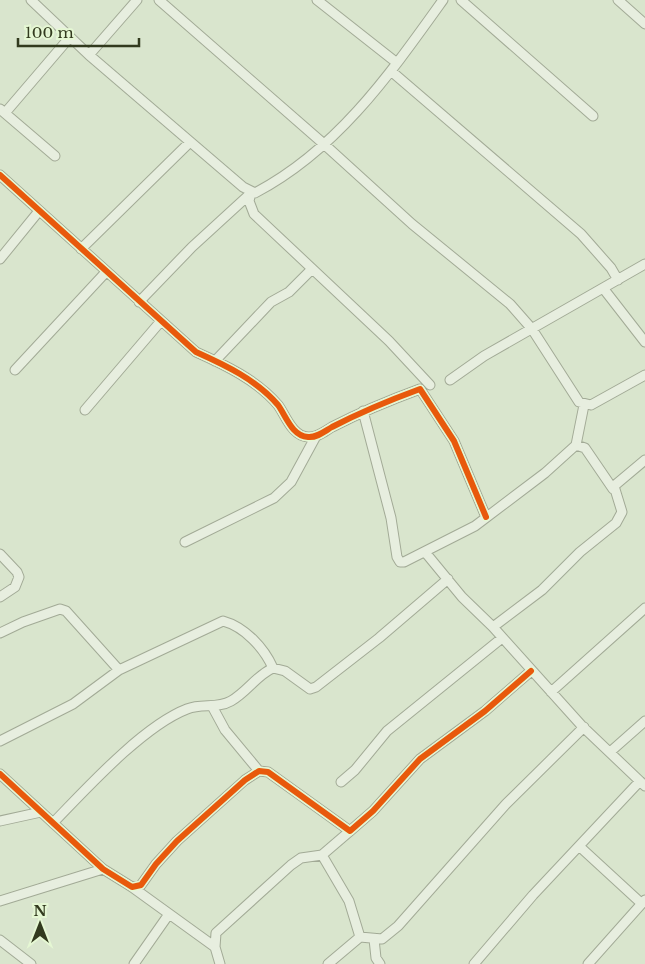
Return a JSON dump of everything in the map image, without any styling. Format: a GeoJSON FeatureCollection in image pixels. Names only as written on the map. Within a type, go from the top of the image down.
{"type":"FeatureCollection","features":[{"type":"Feature","properties":{"kind":"street"},"geometry":{"type":"LineString","coordinates":[[31,0],[89,55],[251,193]]}},
{"type":"Feature","properties":{"kind":"street"},"geometry":{"type":"LineString","coordinates":[[89,55],[137,0]]}},
{"type":"Feature","properties":{"kind":"street"},"geometry":{"type":"LineString","coordinates":[[159,0],[412,224],[510,304],[532,329],[564,382],[579,402],[584,405],[591,405],[645,375]]}},
{"type":"Feature","properties":{"kind":"street"},"geometry":{"type":"LineString","coordinates":[[317,0],[397,63]]}},
{"type":"Feature","properties":{"kind":"street"},"geometry":{"type":"LineString","coordinates":[[139,302],[251,193],[267,187],[313,156],[338,134],[391,71],[443,0]]}},
{"type":"Feature","properties":{"kind":"street"},"geometry":{"type":"LineString","coordinates":[[461,0],[593,116]]}},
{"type":"Feature","properties":{"kind":"street"},"geometry":{"type":"LineString","coordinates":[[618,0],[645,24]]}},
{"type":"Feature","properties":{"kind":"street"},"geometry":{"type":"LineString","coordinates":[[55,156],[2,111],[70,37]]}},
{"type":"Feature","properties":{"kind":"street"},"geometry":{"type":"LineString","coordinates":[[391,71],[581,234],[611,268],[618,280]]}},
{"type":"Feature","properties":{"kind":"street"},"geometry":{"type":"LineString","coordinates":[[80,249],[190,142]]}},
{"type":"Feature","properties":{"kind":"street"},"geometry":{"type":"LineString","coordinates":[[0,175],[196,352],[262,389],[278,406],[294,430],[307,437],[316,436],[363,411],[420,389],[454,441],[486,517]]}},
{"type":"Feature","properties":{"kind":"street"},"geometry":{"type":"LineString","coordinates":[[251,193],[249,201],[254,214],[389,341],[430,385]]}},
{"type":"Feature","properties":{"kind":"street"},"geometry":{"type":"LineString","coordinates":[[0,259],[39,212]]}},
{"type":"Feature","properties":{"kind":"street"},"geometry":{"type":"LineString","coordinates":[[450,380],[484,356],[645,264]]}},
{"type":"Feature","properties":{"kind":"street"},"geometry":{"type":"LineString","coordinates":[[215,361],[271,302],[289,292],[312,269]]}},
{"type":"Feature","properties":{"kind":"street"},"geometry":{"type":"LineString","coordinates":[[15,370],[106,272]]}},
{"type":"Feature","properties":{"kind":"street"},"geometry":{"type":"LineString","coordinates":[[603,288],[644,339]]}},
{"type":"Feature","properties":{"kind":"street"},"geometry":{"type":"LineString","coordinates":[[85,410],[161,321]]}},
{"type":"Feature","properties":{"kind":"street"},"geometry":{"type":"LineString","coordinates":[[363,411],[391,518],[398,560],[404,562],[474,526],[545,473],[576,445],[584,405]]}},
{"type":"Feature","properties":{"kind":"street"},"geometry":{"type":"LineString","coordinates":[[185,542],[274,498],[291,482],[316,436]]}},
{"type":"Feature","properties":{"kind":"street"},"geometry":{"type":"LineString","coordinates":[[493,627],[530,601],[580,552],[616,523],[622,512],[613,489],[584,448],[576,445]]}},
{"type":"Feature","properties":{"kind":"street"},"geometry":{"type":"LineString","coordinates":[[613,489],[616,483],[645,460]]}},
{"type":"Feature","properties":{"kind":"street"},"geometry":{"type":"LineString","coordinates":[[425,552],[462,596],[493,627],[531,671],[584,727],[643,783],[579,846],[474,964]]}},
{"type":"Feature","properties":{"kind":"street"},"geometry":{"type":"LineString","coordinates":[[0,554],[17,572],[19,577],[15,587],[0,597]]}},
{"type":"Feature","properties":{"kind":"street"},"geometry":{"type":"LineString","coordinates":[[54,823],[97,778],[152,730],[187,708],[202,705],[218,706],[231,701],[263,672],[273,668],[284,671],[310,689],[316,687],[394,626],[448,579]]}},
{"type":"Feature","properties":{"kind":"street"},"geometry":{"type":"LineString","coordinates":[[551,692],[645,608]]}},
{"type":"Feature","properties":{"kind":"street"},"geometry":{"type":"LineString","coordinates":[[0,633],[23,622],[60,609],[66,611],[118,670]]}},
{"type":"Feature","properties":{"kind":"street"},"geometry":{"type":"LineString","coordinates":[[0,741],[73,704],[118,670],[223,621],[232,623],[264,650],[273,668]]}},
{"type":"Feature","properties":{"kind":"street"},"geometry":{"type":"LineString","coordinates":[[341,782],[355,770],[387,731],[502,638]]}},
{"type":"Feature","properties":{"kind":"street"},"geometry":{"type":"LineString","coordinates":[[220,964],[215,948],[216,932],[291,865],[301,858],[322,855],[373,812],[420,759],[485,711],[531,671]]}},
{"type":"Feature","properties":{"kind":"street"},"geometry":{"type":"LineString","coordinates":[[212,706],[225,730],[259,771]]}},
{"type":"Feature","properties":{"kind":"street"},"geometry":{"type":"LineString","coordinates":[[610,752],[645,721]]}},
{"type":"Feature","properties":{"kind":"street"},"geometry":{"type":"LineString","coordinates":[[360,936],[382,939],[398,926],[506,804],[584,727]]}},
{"type":"Feature","properties":{"kind":"street"},"geometry":{"type":"LineString","coordinates":[[132,887],[141,885],[156,864],[177,841],[245,780],[259,771],[268,772],[350,831]]}},
{"type":"Feature","properties":{"kind":"street"},"geometry":{"type":"LineString","coordinates":[[0,774],[103,869],[132,887],[215,948]]}},
{"type":"Feature","properties":{"kind":"street"},"geometry":{"type":"LineString","coordinates":[[0,821],[41,812]]}},
{"type":"Feature","properties":{"kind":"street"},"geometry":{"type":"LineString","coordinates":[[579,846],[643,901],[588,964]]}},
{"type":"Feature","properties":{"kind":"street"},"geometry":{"type":"LineString","coordinates":[[322,855],[349,902],[360,936]]}},
{"type":"Feature","properties":{"kind":"street"},"geometry":{"type":"LineString","coordinates":[[0,901],[103,869]]}},
{"type":"Feature","properties":{"kind":"street"},"geometry":{"type":"LineString","coordinates":[[134,964],[169,914]]}},
{"type":"Feature","properties":{"kind":"street"},"geometry":{"type":"LineString","coordinates":[[328,964],[360,936]]}},
{"type":"Feature","properties":{"kind":"street"},"geometry":{"type":"LineString","coordinates":[[374,939],[376,958],[380,964]]}},
{"type":"Feature","properties":{"kind":"street"},"geometry":{"type":"LineString","coordinates":[[0,941],[31,964]]}},
{"type":"Feature","properties":{"kind":"cycle path"},"geometry":{"type":"LineString","coordinates":[[0,175],[196,352],[229,368],[270,396],[290,425],[302,436],[311,437],[318,435],[365,411],[420,389],[454,441],[486,517]]}},
{"type":"Feature","properties":{"kind":"cycle path"},"geometry":{"type":"LineString","coordinates":[[0,774],[103,869],[132,887],[141,885],[156,864],[177,841],[245,780],[259,771],[268,772],[350,831],[373,811],[420,759],[485,711],[531,671]]}}]}
